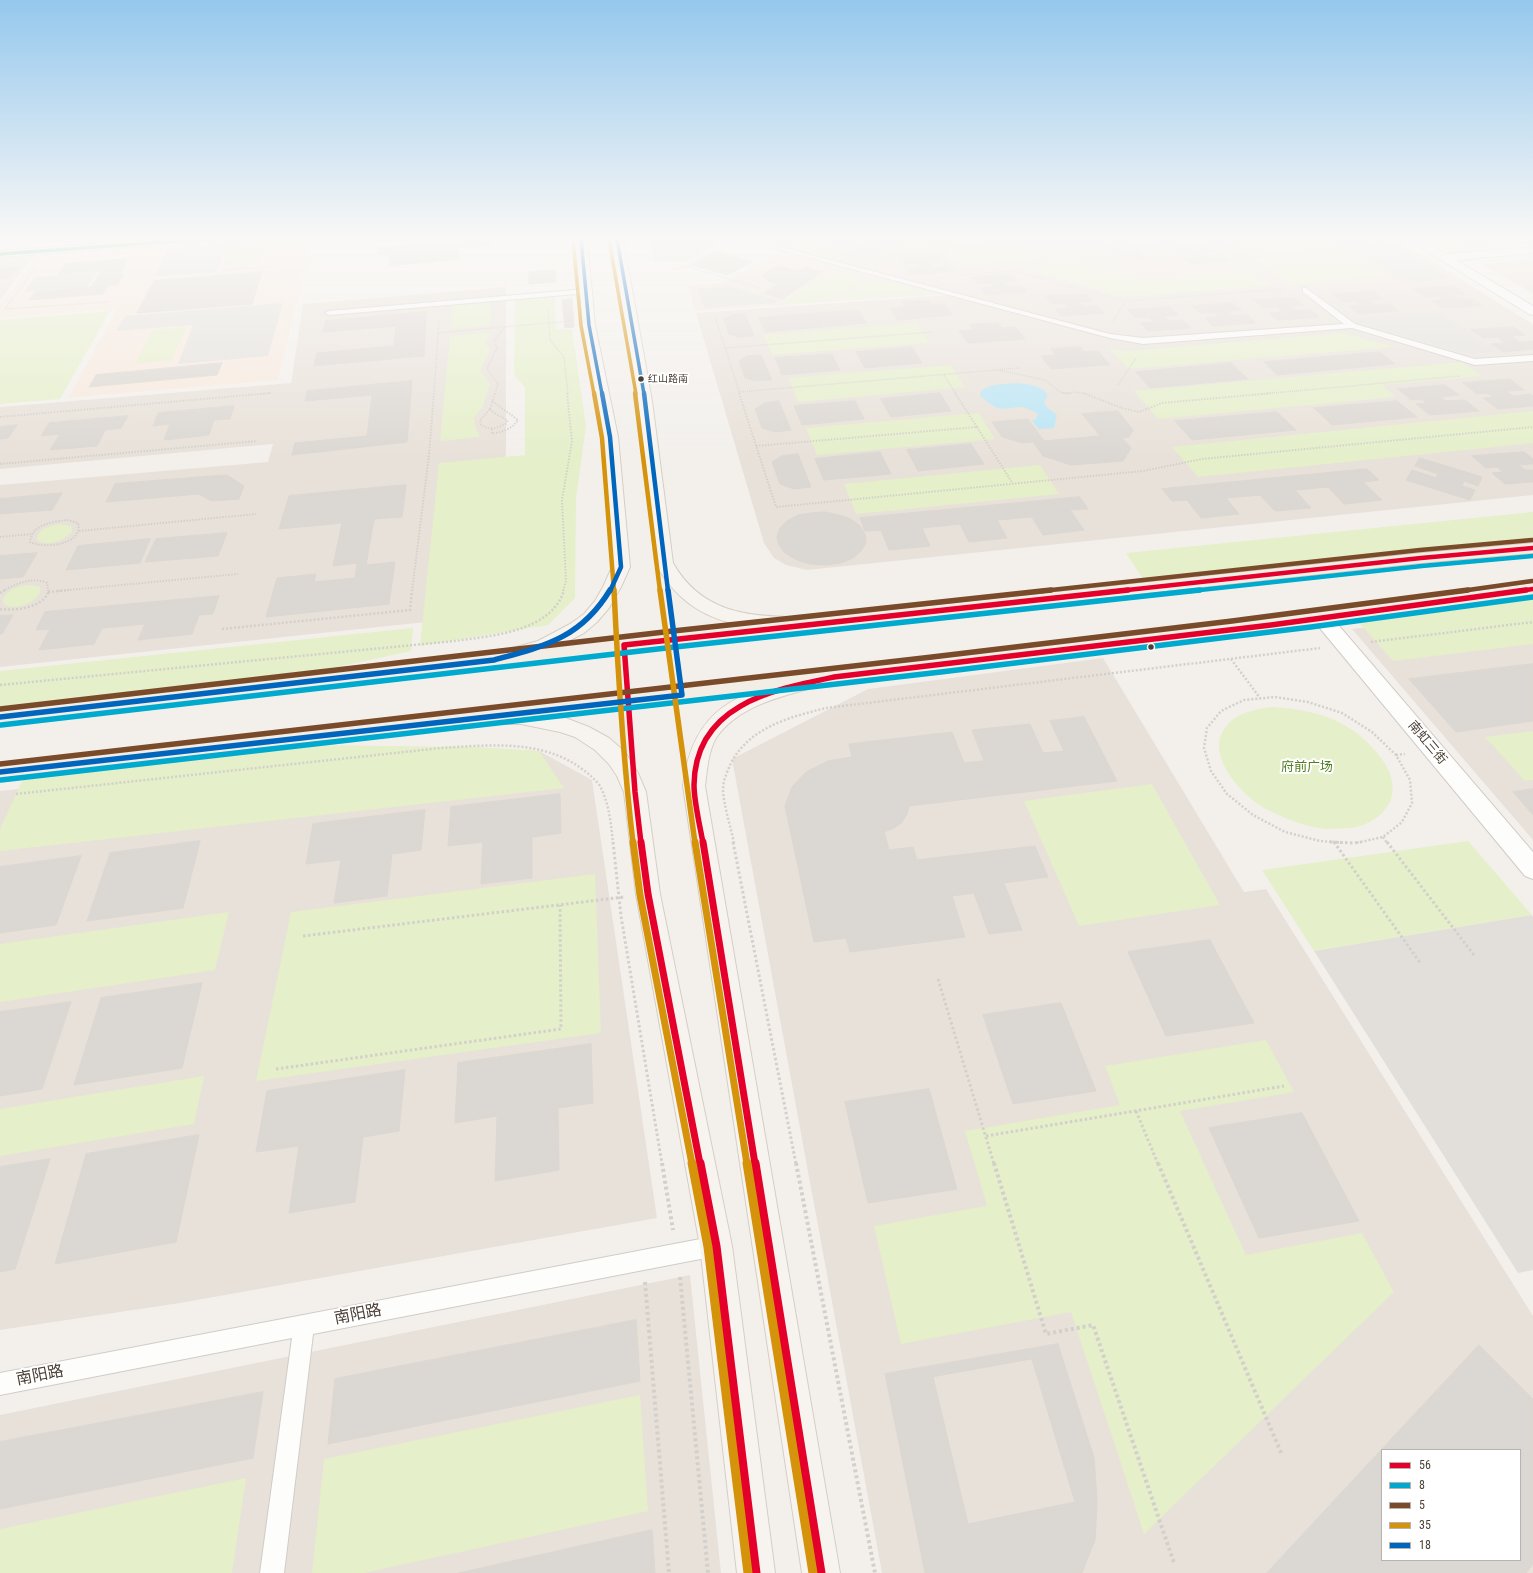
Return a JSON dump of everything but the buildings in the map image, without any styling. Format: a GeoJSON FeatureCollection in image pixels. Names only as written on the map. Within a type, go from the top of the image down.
{"type":"FeatureCollection","features":[{"type":"Feature","properties":{"kind":"main road"},"geometry":{"type":"LineString","coordinates":[[494,660],[549,644],[570,634],[584,624],[599,610],[608,598],[621,567],[610,437],[587,312]]}},
{"type":"Feature","properties":{"kind":"main road"},"geometry":{"type":"LineString","coordinates":[[630,312],[645,402],[664,563],[675,581],[687,594],[702,604],[719,613],[736,619],[762,623],[822,622]]}},
{"type":"Feature","properties":{"kind":"main road"},"geometry":{"type":"LineString","coordinates":[[0,717],[822,622],[1413,559],[1533,548]]}},
{"type":"Feature","properties":{"kind":"main road"},"geometry":{"type":"LineString","coordinates":[[0,772],[495,717],[834,677],[1460,600],[1533,589]]}},
{"type":"Feature","properties":{"kind":"main road"},"geometry":{"type":"LineString","coordinates":[[821,1573],[694,786],[696,767],[700,752],[709,734],[722,719],[740,706],[764,694],[795,685],[834,677]]}},
{"type":"Feature","properties":{"kind":"main road"},"geometry":{"type":"LineString","coordinates":[[495,717],[521,717],[563,725],[582,732],[602,744],[617,758],[627,773],[635,792],[648,894],[716,1246],[756,1573]]}},
{"type":"Feature","properties":{"kind":"street","name":"南虹三街"},"geometry":{"type":"LineString","coordinates":[[1321,617],[1533,869]]}},
{"type":"Feature","properties":{"kind":"lane"},"geometry":{"type":"LineString","coordinates":[[329,313],[336,312]]}},
{"type":"Feature","properties":{"kind":"lane"},"geometry":{"type":"LineString","coordinates":[[1020,312],[1110,336],[1143,341],[1352,326],[1475,362],[1533,358]]}},
{"type":"Feature","properties":{"kind":"lane"},"geometry":{"type":"LineString","coordinates":[[1335,312],[1352,326]]}},
{"type":"Feature","properties":{"kind":"lane","name":"南阳路"},"geometry":{"type":"LineString","coordinates":[[0,1384],[716,1246]]}},
{"type":"Feature","properties":{"kind":"lane"},"geometry":{"type":"LineString","coordinates":[[272,1573],[304,1326]]}},
{"type":"Feature","properties":{"kind":"path"},"geometry":{"type":"LineString","coordinates":[[0,685],[455,641],[509,633],[545,616],[554,608],[562,596],[566,581],[562,500],[572,441],[564,357],[550,340],[548,312]]}},
{"type":"Feature","properties":{"kind":"path"},"geometry":{"type":"LineString","coordinates":[[1112,324],[1119,312]]}},
{"type":"Feature","properties":{"kind":"path"},"geometry":{"type":"LineString","coordinates":[[715,317],[776,507],[1143,471],[1202,459],[1533,427]]}},
{"type":"Feature","properties":{"kind":"path"},"geometry":{"type":"LineString","coordinates":[[222,629],[410,610],[429,455],[438,333],[588,320]]}},
{"type":"Feature","properties":{"kind":"path"},"geometry":{"type":"LineString","coordinates":[[490,408],[494,414],[507,420],[507,423],[492,429],[485,428],[481,425],[480,420],[490,408],[498,384],[487,369],[497,348],[494,341],[504,327]]}},
{"type":"Feature","properties":{"kind":"path"},"geometry":{"type":"LineString","coordinates":[[725,348],[932,332]]}},
{"type":"Feature","properties":{"kind":"path"},"geometry":{"type":"LineString","coordinates":[[739,392],[1020,368]]}},
{"type":"Feature","properties":{"kind":"path"},"geometry":{"type":"LineString","coordinates":[[998,370],[1045,380],[1060,392],[1067,394],[1072,392],[1084,393],[1115,406],[1140,412],[1162,403],[1462,376]]}},
{"type":"Feature","properties":{"kind":"path"},"geometry":{"type":"LineString","coordinates":[[944,375],[1013,484]]}},
{"type":"Feature","properties":{"kind":"path"},"geometry":{"type":"LineString","coordinates":[[0,417],[271,393]]}},
{"type":"Feature","properties":{"kind":"path"},"geometry":{"type":"LineString","coordinates":[[492,401],[518,420],[515,424],[502,432],[492,434],[492,429]]}},
{"type":"Feature","properties":{"kind":"path"},"geometry":{"type":"LineString","coordinates":[[756,446],[977,427]]}},
{"type":"Feature","properties":{"kind":"path"},"geometry":{"type":"LineString","coordinates":[[0,464],[257,441]]}},
{"type":"Feature","properties":{"kind":"path"},"geometry":{"type":"LineString","coordinates":[[79,531],[256,514]]}},
{"type":"Feature","properties":{"kind":"path"},"geometry":{"type":"LineString","coordinates":[[66,520],[78,523],[80,527],[79,531],[76,535],[62,543],[46,546],[33,544],[30,542],[32,534],[36,529],[50,523],[66,520]]}},
{"type":"Feature","properties":{"kind":"path"},"geometry":{"type":"LineString","coordinates":[[0,537],[32,534]]}},
{"type":"Feature","properties":{"kind":"path"},"geometry":{"type":"LineString","coordinates":[[0,609],[12,611],[30,607],[38,602],[48,592],[238,574]]}},
{"type":"Feature","properties":{"kind":"path"},"geometry":{"type":"LineString","coordinates":[[0,593],[18,583],[35,580],[47,584],[49,588],[48,592]]}},
{"type":"Feature","properties":{"kind":"path"},"geometry":{"type":"LineString","coordinates":[[875,1573],[723,788],[725,774],[731,760],[739,749],[756,734],[779,722],[826,708],[1533,622]]}},
{"type":"Feature","properties":{"kind":"path"},"geometry":{"type":"LineString","coordinates":[[1231,659],[1260,698]]}},
{"type":"Feature","properties":{"kind":"path"},"geometry":{"type":"LineString","coordinates":[[1275,697],[1308,702],[1342,713],[1372,732],[1396,755],[1410,780],[1412,803],[1402,822],[1383,837],[1354,843],[1320,841],[1285,832],[1253,815],[1227,794],[1210,771],[1204,748],[1207,728],[1221,711],[1244,700],[1260,698],[1275,697]]}},
{"type":"Feature","properties":{"kind":"path"},"geometry":{"type":"LineString","coordinates":[[8,795],[442,748],[493,745],[537,748],[569,760],[591,776],[600,786],[604,797],[610,829],[618,898],[677,1254],[708,1573]]}},
{"type":"Feature","properties":{"kind":"path"},"geometry":{"type":"LineString","coordinates":[[1383,837],[1474,955]]}},
{"type":"Feature","properties":{"kind":"path"},"geometry":{"type":"LineString","coordinates":[[1334,842],[1422,964]]}},
{"type":"Feature","properties":{"kind":"path"},"geometry":{"type":"LineString","coordinates":[[303,936],[648,894]]}},
{"type":"Feature","properties":{"kind":"path"},"geometry":{"type":"LineString","coordinates":[[276,1069],[561,1029],[560,905]]}},
{"type":"Feature","properties":{"kind":"path"},"geometry":{"type":"LineString","coordinates":[[938,979],[1046,1334],[1093,1325],[1174,1563]]}},
{"type":"Feature","properties":{"kind":"path"},"geometry":{"type":"LineString","coordinates":[[986,1136],[1284,1086]]}},
{"type":"Feature","properties":{"kind":"path"},"geometry":{"type":"LineString","coordinates":[[1136,1111],[1282,1455]]}},
{"type":"Feature","properties":{"kind":"path"},"geometry":{"type":"LineString","coordinates":[[643,1260],[669,1573]]}},
{"type":"Feature","properties":{"kind":"shaded area"},"geometry":{"type":"Polygon","coordinates":[[[0,312],[73,312],[0,318],[0,312]]]}},
{"type":"Feature","properties":{"kind":"shaded area"},"geometry":{"type":"Polygon","coordinates":[[[115,312],[294,312],[278,380],[68,398],[115,312]]]}},
{"type":"Feature","properties":{"kind":"shaded area"},"geometry":{"type":"Polygon","coordinates":[[[169,312],[280,312],[268,356],[178,364],[193,325],[116,331],[125,316],[169,312]]]}},
{"type":"Feature","properties":{"kind":"shaded area"},"geometry":{"type":"Polygon","coordinates":[[[302,312],[506,312],[506,442],[502,614],[0,667],[0,485],[268,462],[273,444],[0,469],[0,407],[291,383],[302,312]]]}},
{"type":"Feature","properties":{"kind":"shaded area"},"geometry":{"type":"Polygon","coordinates":[[[1015,312],[1109,337],[1143,343],[1352,328],[1476,364],[1533,360],[1533,495],[807,570],[786,565],[774,558],[764,543],[696,313],[1015,312]]]}},
{"type":"Feature","properties":{"kind":"shaded area"},"geometry":{"type":"Polygon","coordinates":[[[1025,312],[1514,312],[1533,324],[1533,356],[1475,360],[1357,326],[1142,340],[1111,335],[1025,312]]]}},
{"type":"Feature","properties":{"kind":"shaded area"},"geometry":{"type":"Polygon","coordinates":[[[1440,312],[1497,351],[1469,354],[1359,323],[1353,318],[1440,312]]]}},
{"type":"Feature","properties":{"kind":"shaded area"},"geometry":{"type":"Polygon","coordinates":[[[1533,608],[1533,840],[1352,629],[1533,608]]]}},
{"type":"Feature","properties":{"kind":"shaded area"},"geometry":{"type":"Polygon","coordinates":[[[1103,658],[1244,892],[1266,889],[1533,1316],[1533,1573],[882,1573],[732,759],[868,689],[1103,658]]]}},
{"type":"Feature","properties":{"kind":"shaded area"},"geometry":{"type":"Polygon","coordinates":[[[473,747],[539,751],[592,780],[657,1218],[180,1303],[0,1330],[0,791],[299,758],[473,747]]]}},
{"type":"Feature","properties":{"kind":"shaded area"},"geometry":{"type":"Polygon","coordinates":[[[1532,915],[1533,1270],[1518,1273],[1314,951],[1532,915]]]}},
{"type":"Feature","properties":{"kind":"shaded area"},"geometry":{"type":"Polygon","coordinates":[[[690,1275],[721,1573],[0,1573],[0,1415],[690,1275]]]}},
{"type":"Feature","properties":{"kind":"green space"},"geometry":{"type":"Polygon","coordinates":[[[109,312],[60,399],[0,404],[0,320],[109,312]]]}},
{"type":"Feature","properties":{"kind":"green space"},"geometry":{"type":"Polygon","coordinates":[[[452,312],[490,312],[491,325],[452,329],[452,312]]]}},
{"type":"Feature","properties":{"kind":"green space"},"geometry":{"type":"Polygon","coordinates":[[[515,312],[555,312],[556,329],[572,329],[586,426],[576,498],[575,598],[548,625],[420,646],[439,463],[525,455],[525,388],[514,374],[515,312]]]}},
{"type":"Feature","properties":{"kind":"green space"},"geometry":{"type":"Polygon","coordinates":[[[917,323],[929,343],[772,355],[764,335],[917,323]]]}},
{"type":"Feature","properties":{"kind":"green space"},"geometry":{"type":"Polygon","coordinates":[[[187,327],[171,360],[135,364],[152,330],[187,327]]]}},
{"type":"Feature","properties":{"kind":"green space"},"geometry":{"type":"Polygon","coordinates":[[[491,332],[486,344],[490,350],[480,371],[490,383],[482,408],[474,418],[475,426],[480,437],[440,441],[450,336],[491,332]]]}},
{"type":"Feature","properties":{"kind":"green space"},"geometry":{"type":"Polygon","coordinates":[[[1342,333],[1394,347],[1128,369],[1109,348],[1127,351],[1342,333]]]}},
{"type":"Feature","properties":{"kind":"green space"},"geometry":{"type":"Polygon","coordinates":[[[1462,362],[1482,376],[1382,385],[1396,397],[1158,419],[1134,391],[1462,362]]]}},
{"type":"Feature","properties":{"kind":"green space"},"geometry":{"type":"Polygon","coordinates":[[[951,365],[965,387],[798,402],[789,378],[951,365]]]}},
{"type":"Feature","properties":{"kind":"green space"},"geometry":{"type":"Polygon","coordinates":[[[1533,411],[1533,443],[1198,477],[1172,447],[1533,411]]]}},
{"type":"Feature","properties":{"kind":"green space"},"geometry":{"type":"Polygon","coordinates":[[[979,413],[995,439],[817,455],[806,428],[979,413]]]}},
{"type":"Feature","properties":{"kind":"green space"},"geometry":{"type":"Polygon","coordinates":[[[1040,465],[1059,494],[856,514],[844,484],[1040,465]]]}},
{"type":"Feature","properties":{"kind":"green space"},"geometry":{"type":"Polygon","coordinates":[[[1533,512],[1533,542],[1146,584],[1126,553],[1533,512]]]}},
{"type":"Feature","properties":{"kind":"green space"},"geometry":{"type":"Polygon","coordinates":[[[58,524],[71,526],[72,531],[65,538],[56,542],[46,543],[37,540],[39,533],[48,527],[58,524]]]}},
{"type":"Feature","properties":{"kind":"green space"},"geometry":{"type":"Polygon","coordinates":[[[26,585],[40,587],[40,593],[37,597],[28,603],[18,606],[7,606],[3,603],[5,595],[11,590],[26,585]]]}},
{"type":"Feature","properties":{"kind":"green space"},"geometry":{"type":"Polygon","coordinates":[[[1533,594],[1533,644],[1393,661],[1353,616],[1533,594]]]}},
{"type":"Feature","properties":{"kind":"green space"},"geometry":{"type":"Polygon","coordinates":[[[413,628],[411,651],[254,685],[0,711],[0,671],[413,628]]]}},
{"type":"Feature","properties":{"kind":"green space","name":"府前广场"},"geometry":{"type":"Polygon","coordinates":[[[1273,707],[1315,713],[1335,720],[1354,731],[1372,747],[1388,768],[1392,779],[1393,791],[1390,802],[1379,816],[1363,825],[1350,828],[1319,828],[1296,822],[1268,810],[1248,796],[1238,786],[1223,763],[1219,751],[1220,739],[1225,728],[1233,719],[1247,712],[1273,707]]]}},
{"type":"Feature","properties":{"kind":"green space"},"geometry":{"type":"Polygon","coordinates":[[[1533,731],[1533,780],[1525,781],[1485,737],[1533,731]]]}},
{"type":"Feature","properties":{"kind":"green space"},"geometry":{"type":"Polygon","coordinates":[[[304,745],[473,747],[539,751],[564,788],[0,851],[0,829],[28,768],[304,745]]]}},
{"type":"Feature","properties":{"kind":"green space"},"geometry":{"type":"Polygon","coordinates":[[[1152,784],[1220,905],[1079,926],[1024,801],[1152,784]]]}},
{"type":"Feature","properties":{"kind":"green space"},"geometry":{"type":"Polygon","coordinates":[[[1468,841],[1532,915],[1314,951],[1262,870],[1468,841]]]}},
{"type":"Feature","properties":{"kind":"green space"},"geometry":{"type":"Polygon","coordinates":[[[595,874],[601,1033],[256,1081],[291,912],[595,874]]]}},
{"type":"Feature","properties":{"kind":"green space"},"geometry":{"type":"Polygon","coordinates":[[[229,912],[215,970],[0,1002],[0,944],[229,912]]]}},
{"type":"Feature","properties":{"kind":"green space"},"geometry":{"type":"Polygon","coordinates":[[[1266,1040],[1294,1092],[1180,1111],[1246,1255],[1362,1233],[1394,1292],[1144,1534],[1071,1312],[901,1344],[874,1226],[987,1206],[965,1131],[1120,1105],[1105,1066],[1266,1040]]]}},
{"type":"Feature","properties":{"kind":"green space"},"geometry":{"type":"Polygon","coordinates":[[[204,1076],[194,1124],[0,1156],[0,1109],[204,1076]]]}},
{"type":"Feature","properties":{"kind":"green space"},"geometry":{"type":"Polygon","coordinates":[[[640,1395],[648,1511],[364,1573],[312,1573],[324,1459],[640,1395]]]}},
{"type":"Feature","properties":{"kind":"green space"},"geometry":{"type":"Polygon","coordinates":[[[246,1478],[232,1573],[0,1573],[0,1529],[246,1478]]]}},
{"type":"Feature","properties":{"kind":"water"},"geometry":{"type":"Polygon","coordinates":[[[1016,383],[1038,387],[1048,395],[1044,403],[1057,415],[1054,428],[1039,429],[1032,421],[1036,419],[1038,414],[1031,410],[1021,407],[1004,409],[998,408],[981,397],[980,393],[987,387],[1016,383]]]}},
{"type":"Feature","properties":{"kind":"transit line","name":"35"},"geometry":{"type":"LineString","coordinates":[[580,312],[602,438],[613,568],[619,702],[627,793],[640,895],[708,1247],[748,1573]]}},
{"type":"Feature","properties":{"kind":"transit line","name":"18"},"geometry":{"type":"LineString","coordinates":[[0,717],[494,660],[537,648],[572,632],[587,621],[600,607],[611,589],[621,567],[610,437],[588,312]]}},
{"type":"Feature","properties":{"kind":"transit line","name":"35"},"geometry":{"type":"LineString","coordinates":[[622,312],[637,402],[656,564],[686,787],[813,1573]]}},
{"type":"Feature","properties":{"kind":"transit line","name":"18"},"geometry":{"type":"LineString","coordinates":[[0,772],[682,695],[664,563],[645,401],[630,312]]}},
{"type":"Feature","properties":{"kind":"transit line","name":"5"},"geometry":{"type":"LineString","coordinates":[[0,709],[673,631],[1420,550],[1532,540]]}},
{"type":"Feature","properties":{"kind":"transit line","name":"56"},"geometry":{"type":"LineString","coordinates":[[756,1573],[716,1246],[648,894],[635,792],[624,645],[1421,558],[1533,548]]}},
{"type":"Feature","properties":{"kind":"transit line","name":"8"},"geometry":{"type":"LineString","coordinates":[[1,725],[675,647],[1422,566],[1533,556]]}},
{"type":"Feature","properties":{"kind":"transit line","name":"5"},"geometry":{"type":"LineString","coordinates":[[0,764],[932,657],[1157,630],[1532,581]]}},
{"type":"Feature","properties":{"kind":"transit line","name":"56"},"geometry":{"type":"LineString","coordinates":[[821,1573],[694,786],[701,750],[716,724],[729,712],[762,695],[799,684],[834,677],[1359,614],[1533,589]]}},
{"type":"Feature","properties":{"kind":"transit line","name":"8"},"geometry":{"type":"LineString","coordinates":[[1,780],[941,672],[1311,627],[1533,597]]}},
{"type":"Feature","properties":{"kind":"place","name":"红山路南"},"geometry":{"type":"Point","coordinates":[641,379]}}]}
